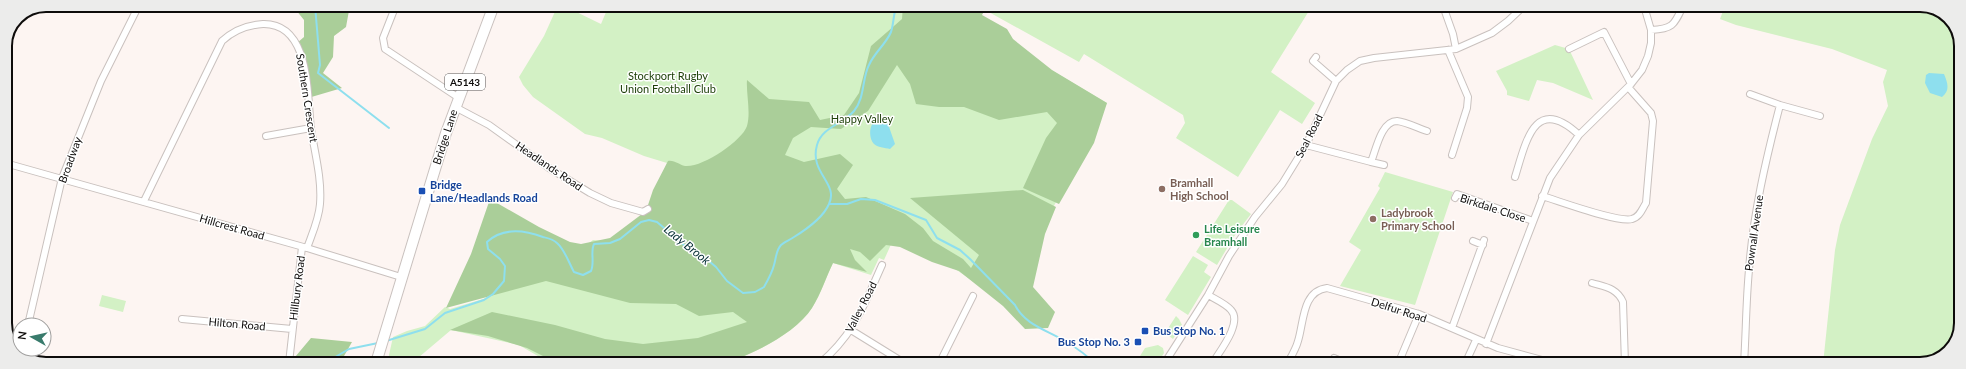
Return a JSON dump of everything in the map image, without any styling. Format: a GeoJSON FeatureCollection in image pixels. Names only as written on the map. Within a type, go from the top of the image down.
{"type":"FeatureCollection","features":[{"type":"Feature","properties":{"kind":"main road","name":"Bridge Lane"},"geometry":{"type":"LineString","coordinates":[[378,357],[401,277],[455,107],[491,12]]}},
{"type":"Feature","properties":{"kind":"street","name":"Broadway"},"geometry":{"type":"LineString","coordinates":[[30,317],[62,178],[102,81],[136,12]]}},
{"type":"Feature","properties":{"kind":"street"},"geometry":{"type":"LineString","coordinates":[[393,12],[383,38],[385,49],[459,98]]}},
{"type":"Feature","properties":{"kind":"street"},"geometry":{"type":"LineString","coordinates":[[1445,12],[1453,34],[1456,49]]}},
{"type":"Feature","properties":{"kind":"street","name":"Seal Road"},"geometry":{"type":"LineString","coordinates":[[1168,357],[1208,295],[1229,256],[1255,218],[1282,184],[1306,145],[1336,81],[1347,70],[1360,61],[1374,58],[1456,49],[1492,33],[1518,12]]}},
{"type":"Feature","properties":{"kind":"street"},"geometry":{"type":"LineString","coordinates":[[1486,344],[1550,178],[1579,136],[1629,86],[1642,70],[1648,56],[1651,30],[1646,12]]}},
{"type":"Feature","properties":{"kind":"street"},"geometry":{"type":"LineString","coordinates":[[1651,30],[1670,28],[1676,22],[1680,12]]}},
{"type":"Feature","properties":{"kind":"street","name":"Southern Crescent"},"geometry":{"type":"LineString","coordinates":[[144,201],[222,41],[231,33],[244,27],[274,25],[283,29],[296,41],[301,52],[320,184],[320,206],[316,225],[305,248]]}},
{"type":"Feature","properties":{"kind":"street"},"geometry":{"type":"LineString","coordinates":[[1542,196],[1616,218],[1632,219],[1640,214],[1646,203],[1653,121],[1651,113],[1629,86],[1604,32],[1569,49]]}},
{"type":"Feature","properties":{"kind":"street"},"geometry":{"type":"LineString","coordinates":[[1448,50],[1468,97],[1467,108],[1452,155]]}},
{"type":"Feature","properties":{"kind":"street"},"geometry":{"type":"LineString","coordinates":[[1316,57],[1313,60],[1336,81]]}},
{"type":"Feature","properties":{"kind":"street"},"geometry":{"type":"LineString","coordinates":[[1750,94],[1780,105],[1820,116]]}},
{"type":"Feature","properties":{"kind":"street","name":"Pownall Avenue"},"geometry":{"type":"LineString","coordinates":[[1744,357],[1749,269],[1755,216],[1765,164],[1780,105]]}},
{"type":"Feature","properties":{"kind":"street","name":"Headlands Road"},"geometry":{"type":"LineString","coordinates":[[455,107],[489,125],[549,168],[590,193],[611,203],[643,212],[648,209]]}},
{"type":"Feature","properties":{"kind":"street"},"geometry":{"type":"LineString","coordinates":[[1515,177],[1532,129],[1541,121],[1556,119],[1567,124],[1579,136]]}},
{"type":"Feature","properties":{"kind":"street"},"geometry":{"type":"LineString","coordinates":[[1371,162],[1384,128],[1389,123],[1397,121],[1427,131]]}},
{"type":"Feature","properties":{"kind":"street"},"geometry":{"type":"LineString","coordinates":[[266,136],[311,128]]}},
{"type":"Feature","properties":{"kind":"street"},"geometry":{"type":"LineString","coordinates":[[1306,145],[1384,166]]}},
{"type":"Feature","properties":{"kind":"street","name":"Hillcrest Road"},"geometry":{"type":"LineString","coordinates":[[12,164],[144,201],[401,277]]}},
{"type":"Feature","properties":{"kind":"street","name":"Birkdale Close"},"geometry":{"type":"LineString","coordinates":[[1455,198],[1457,194],[1533,221]]}},
{"type":"Feature","properties":{"kind":"street"},"geometry":{"type":"LineString","coordinates":[[1452,328],[1484,242],[1473,241]]}},
{"type":"Feature","properties":{"kind":"street","name":"Hillbury Road"},"geometry":{"type":"LineString","coordinates":[[289,357],[305,248]]}},
{"type":"Feature","properties":{"kind":"street","name":"Valley Road"},"geometry":{"type":"LineString","coordinates":[[827,357],[839,346],[851,330],[882,265]]}},
{"type":"Feature","properties":{"kind":"street"},"geometry":{"type":"LineString","coordinates":[[1592,283],[1612,289],[1619,293],[1623,302],[1625,357]]}},
{"type":"Feature","properties":{"kind":"street","name":"Delfur Road"},"geometry":{"type":"LineString","coordinates":[[1290,357],[1298,342],[1309,299],[1314,292],[1321,289],[1336,290],[1419,314],[1486,344],[1532,357]]}},
{"type":"Feature","properties":{"kind":"street"},"geometry":{"type":"LineString","coordinates":[[1208,295],[1231,310],[1234,316],[1233,330],[1216,357]]}},
{"type":"Feature","properties":{"kind":"street"},"geometry":{"type":"LineString","coordinates":[[942,357],[973,296]]}},
{"type":"Feature","properties":{"kind":"street"},"geometry":{"type":"LineString","coordinates":[[1401,357],[1419,314]]}},
{"type":"Feature","properties":{"kind":"street","name":"Hilton Road"},"geometry":{"type":"LineString","coordinates":[[182,319],[292,329]]}},
{"type":"Feature","properties":{"kind":"street"},"geometry":{"type":"LineString","coordinates":[[851,330],[894,357]]}},
{"type":"Feature","properties":{"kind":"street"},"geometry":{"type":"LineString","coordinates":[[1468,357],[1476,340]]}},
{"type":"Feature","properties":{"kind":"green space"},"geometry":{"type":"Polygon","coordinates":[[[298,12],[349,12],[346,27],[334,36],[333,57],[323,73],[342,88],[308,98],[297,43],[304,37],[304,20],[298,12]]]}},
{"type":"Feature","properties":{"kind":"green space","name":"Happy Valley"},"geometry":{"type":"Polygon","coordinates":[[[555,12],[576,12],[601,24],[606,12],[957,12],[956,14],[1107,103],[1004,303],[898,229],[884,260],[879,258],[871,275],[833,263],[818,297],[806,316],[779,338],[741,357],[540,357],[519,345],[451,330],[419,357],[389,357],[393,337],[425,326],[445,307],[450,309],[483,299],[593,240],[608,241],[646,213],[667,163],[644,156],[602,138],[585,134],[533,97],[523,85],[519,77],[544,36],[555,12]]]}},
{"type":"Feature","properties":{"kind":"green space","name":"Happy Valley"},"geometry":{"type":"Polygon","coordinates":[[[902,12],[984,12],[982,15],[1007,29],[1013,39],[1052,70],[1107,103],[1094,143],[1059,204],[1023,188],[1046,138],[1057,123],[1047,112],[999,120],[964,107],[939,107],[916,104],[910,84],[897,65],[868,111],[841,129],[811,127],[793,138],[785,155],[804,162],[840,154],[853,165],[837,189],[845,199],[866,197],[905,214],[923,228],[933,241],[963,259],[971,268],[979,255],[910,198],[1023,190],[1056,207],[1045,234],[1033,287],[1055,312],[1048,328],[1025,329],[1003,306],[959,271],[932,262],[900,247],[886,245],[870,261],[860,252],[850,249],[855,260],[867,272],[833,263],[818,297],[806,316],[779,338],[741,357],[545,357],[527,348],[488,336],[450,330],[492,312],[555,325],[605,339],[643,344],[698,338],[747,322],[733,312],[699,316],[676,304],[630,303],[546,281],[446,308],[471,254],[490,199],[539,227],[570,242],[581,244],[610,238],[646,211],[653,190],[668,161],[673,161],[685,166],[701,163],[730,146],[738,139],[747,126],[749,115],[747,80],[769,99],[809,102],[820,120],[844,115],[859,93],[871,46],[902,19],[902,12]]]}},
{"type":"Feature","properties":{"kind":"green space"},"geometry":{"type":"Polygon","coordinates":[[[989,12],[1308,12],[1271,72],[1315,103],[1302,124],[1280,110],[1238,177],[1176,138],[1185,123],[1183,115],[1084,54],[1079,62],[989,12]]]}},
{"type":"Feature","properties":{"kind":"green space"},"geometry":{"type":"Polygon","coordinates":[[[1723,12],[1920,12],[1931,14],[1941,19],[1949,29],[1954,44],[1954,322],[1952,334],[1949,340],[1937,352],[1920,357],[1824,357],[1835,250],[1840,225],[1872,139],[1888,106],[1883,82],[1887,70],[1832,49],[1736,25],[1720,19],[1723,12]]]}},
{"type":"Feature","properties":{"kind":"green space"},"geometry":{"type":"Polygon","coordinates":[[[1555,45],[1569,49],[1593,100],[1553,83],[1537,80],[1529,101],[1507,95],[1507,91],[1496,71],[1555,45]]]}},
{"type":"Feature","properties":{"kind":"green space"},"geometry":{"type":"Polygon","coordinates":[[[1385,172],[1453,192],[1415,305],[1340,286],[1361,250],[1349,242],[1380,188],[1378,186],[1385,172]]]}},
{"type":"Feature","properties":{"kind":"green space"},"geometry":{"type":"Polygon","coordinates":[[[1229,200],[1232,200],[1251,214],[1235,235],[1217,265],[1196,252],[1229,200]]]}},
{"type":"Feature","properties":{"kind":"green space"},"geometry":{"type":"Polygon","coordinates":[[[1193,256],[1208,265],[1204,272],[1211,277],[1188,315],[1165,300],[1193,256]]]}},
{"type":"Feature","properties":{"kind":"green space"},"geometry":{"type":"Polygon","coordinates":[[[102,295],[126,301],[123,312],[99,306],[102,295]]]}},
{"type":"Feature","properties":{"kind":"green space"},"geometry":{"type":"Polygon","coordinates":[[[1176,316],[1182,325],[1173,339],[1165,333],[1176,316]]]}},
{"type":"Feature","properties":{"kind":"green space"},"geometry":{"type":"Polygon","coordinates":[[[311,338],[352,342],[343,357],[295,357],[311,338]]]}},
{"type":"Feature","properties":{"kind":"green space"},"geometry":{"type":"Polygon","coordinates":[[[1158,345],[1163,348],[1164,353],[1161,357],[1139,357],[1145,348],[1158,345]]]}},
{"type":"Feature","properties":{"kind":"water"},"geometry":{"type":"Polygon","coordinates":[[[1929,73],[1944,74],[1948,87],[1942,97],[1930,93],[1925,83],[1926,75],[1929,73]]]}},
{"type":"Feature","properties":{"kind":"water"},"geometry":{"type":"Polygon","coordinates":[[[879,118],[888,124],[895,144],[890,149],[877,146],[872,141],[870,129],[873,122],[879,118]]]}},
{"type":"Feature","properties":{"kind":"waterway"},"geometry":{"type":"LineString","coordinates":[[316,12],[320,65],[318,73],[389,128]]}},
{"type":"Feature","properties":{"kind":"waterway","name":"Lady Brook"},"geometry":{"type":"LineString","coordinates":[[386,341],[425,329],[445,313],[484,300],[493,294],[504,281],[505,266],[500,259],[488,249],[487,242],[493,237],[507,232],[514,231],[528,233],[554,241],[562,249],[574,272],[583,275],[591,271],[593,264],[592,250],[594,244],[610,243],[620,239],[641,222],[649,220],[657,222],[691,251],[703,256],[716,267],[727,281],[743,293],[755,292],[764,287],[772,271],[779,247],[814,223],[823,214],[829,204],[831,197],[830,190],[817,163],[817,145],[823,134],[849,115],[858,106],[867,70],[874,56],[891,32],[895,12]]}},
{"type":"Feature","properties":{"kind":"waterway"},"geometry":{"type":"LineString","coordinates":[[829,204],[847,204],[861,199],[875,200],[926,220],[937,238],[960,250],[970,259],[1015,305],[1024,318],[1073,346],[1088,357]]}},
{"type":"Feature","properties":{"kind":"waterway","name":"Lady Brook"},"geometry":{"type":"LineString","coordinates":[[335,357],[349,349],[378,343]]}},
{"type":"Feature","properties":{"kind":"place","name":"Bramhall High School"},"geometry":{"type":"Point","coordinates":[1162,189]}},
{"type":"Feature","properties":{"kind":"place","name":"Bridge Lane/Headlands Road"},"geometry":{"type":"Point","coordinates":[422,191]}},
{"type":"Feature","properties":{"kind":"place","name":"Ladybrook Primary School"},"geometry":{"type":"Point","coordinates":[1373,219]}},
{"type":"Feature","properties":{"kind":"place","name":"Life Leisure Bramhall"},"geometry":{"type":"Point","coordinates":[1196,235]}},
{"type":"Feature","properties":{"kind":"place","name":"Bus Stop No. 1"},"geometry":{"type":"Point","coordinates":[1145,331]}},
{"type":"Feature","properties":{"kind":"place","name":"Bus Stop No. 3"},"geometry":{"type":"Point","coordinates":[1138,342]}},
{"type":"Feature","properties":{"kind":"park label","name":"Stockport Rugby Union Football Club"},"geometry":{"type":"Point","coordinates":[668,82]}}]}
